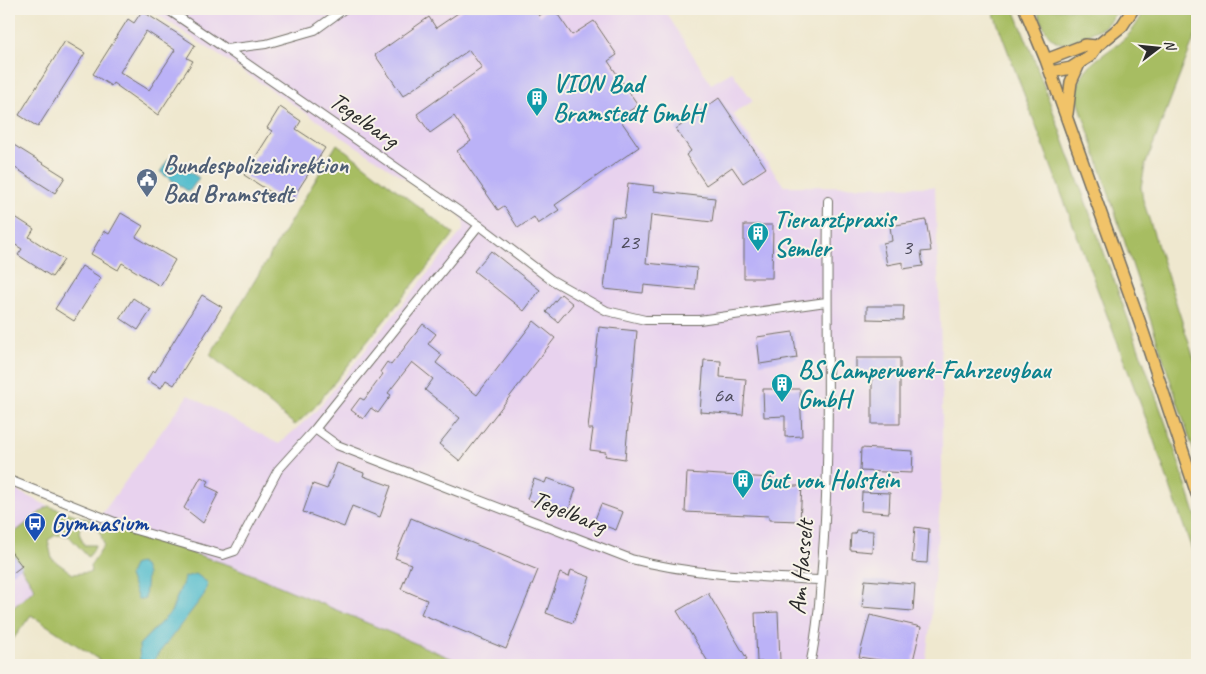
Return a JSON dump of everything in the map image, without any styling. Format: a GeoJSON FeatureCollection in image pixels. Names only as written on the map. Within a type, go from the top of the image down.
{"type":"FeatureCollection","features":[{"type":"Feature","properties":{"kind":"main road"},"geometry":{"type":"LineString","coordinates":[[1026,9],[1067,118],[1197,494]]}},
{"type":"Feature","properties":{"kind":"main road"},"geometry":{"type":"LineString","coordinates":[[1050,72],[1071,68],[1090,56],[1097,46],[1122,26],[1133,9]]}},
{"type":"Feature","properties":{"kind":"main road"},"geometry":{"type":"LineString","coordinates":[[1046,60],[1085,45],[1097,46]]}},
{"type":"Feature","properties":{"kind":"main road"},"geometry":{"type":"LineString","coordinates":[[1067,118],[1071,82],[1079,64]]}},
{"type":"Feature","properties":{"kind":"street","name":"Tegelbarg"},"geometry":{"type":"LineString","coordinates":[[167,9],[479,225],[550,278],[592,304],[621,315],[645,320],[699,320],[826,302]]}},
{"type":"Feature","properties":{"kind":"street"},"geometry":{"type":"LineString","coordinates":[[226,49],[266,44],[315,30],[344,9]]}},
{"type":"Feature","properties":{"kind":"street","name":"Am Hasselt"},"geometry":{"type":"LineString","coordinates":[[810,665],[821,580],[829,417],[826,302],[828,201]]}},
{"type":"Feature","properties":{"kind":"street"},"geometry":{"type":"LineString","coordinates":[[9,480],[132,529],[223,555],[235,551],[278,470],[315,429],[479,225]]}},
{"type":"Feature","properties":{"kind":"street","name":"Tegelbarg"},"geometry":{"type":"LineString","coordinates":[[315,429],[337,445],[631,559],[670,569],[755,577],[821,580]]}},
{"type":"Feature","properties":{"kind":"shaded area"},"geometry":{"type":"Polygon","coordinates":[[[149,9],[664,9],[711,84],[732,72],[753,101],[733,114],[784,186],[935,187],[942,375],[942,479],[931,619],[925,665],[466,665],[232,566],[96,522],[188,395],[279,444],[315,412],[463,230],[464,223],[460,215],[149,9]]]}},
{"type":"Feature","properties":{"kind":"shaded area"},"geometry":{"type":"Polygon","coordinates":[[[9,487],[48,506],[9,537],[9,487]]]}},
{"type":"Feature","properties":{"kind":"shaded area"},"geometry":{"type":"Polygon","coordinates":[[[9,549],[35,589],[9,611],[9,549]]]}},
{"type":"Feature","properties":{"kind":"green space"},"geometry":{"type":"Polygon","coordinates":[[[992,9],[1014,9],[1033,56],[1171,438],[1197,520],[1197,564],[1148,424],[992,9]]]}},
{"type":"Feature","properties":{"kind":"green space"},"geometry":{"type":"Polygon","coordinates":[[[1037,9],[1120,9],[1104,27],[1067,44],[1060,43],[1050,37],[1037,9]]]}},
{"type":"Feature","properties":{"kind":"green space"},"geometry":{"type":"Polygon","coordinates":[[[1145,9],[1197,9],[1197,31],[1145,166],[1141,187],[1143,200],[1197,368],[1197,461],[1077,97],[1078,86],[1086,69],[1128,35],[1145,9]]]}},
{"type":"Feature","properties":{"kind":"green space"},"geometry":{"type":"Polygon","coordinates":[[[337,144],[454,234],[313,409],[295,425],[210,355],[337,144]]]}},
{"type":"Feature","properties":{"kind":"green space"},"geometry":{"type":"Polygon","coordinates":[[[48,506],[232,566],[467,665],[107,665],[31,615],[9,645],[9,611],[35,589],[9,549],[9,537],[48,506]],[[86,520],[81,521],[79,533],[84,545],[95,545],[88,557],[69,536],[56,535],[48,540],[52,559],[73,574],[91,572],[90,566],[104,545],[100,532],[86,520]],[[185,578],[171,612],[139,645],[204,595],[185,578]]]}},
{"type":"Feature","properties":{"kind":"water"},"geometry":{"type":"Polygon","coordinates":[[[169,158],[199,178],[189,192],[160,172],[169,158]]]}},
{"type":"Feature","properties":{"kind":"water"},"geometry":{"type":"Polygon","coordinates":[[[139,563],[144,566],[147,574],[145,599],[138,599],[129,576],[133,565],[139,563]]]}},
{"type":"Feature","properties":{"kind":"water"},"geometry":{"type":"Polygon","coordinates":[[[196,574],[208,583],[204,595],[152,662],[140,662],[139,645],[171,612],[185,577],[196,574]]]}},
{"type":"Feature","properties":{"kind":"building","name":"VION Bad Bramstedt GmbH"},"geometry":{"type":"Polygon","coordinates":[[[464,9],[534,9],[539,16],[548,9],[554,9],[572,35],[594,21],[617,55],[608,61],[638,105],[619,118],[639,147],[555,205],[559,210],[538,224],[534,217],[518,228],[504,206],[498,210],[457,151],[471,141],[454,116],[430,133],[417,114],[482,68],[469,50],[403,96],[375,55],[429,17],[436,28],[464,9]]]}},
{"type":"Feature","properties":{"kind":"building"},"geometry":{"type":"Polygon","coordinates":[[[142,11],[195,45],[187,58],[193,61],[158,115],[113,83],[111,86],[93,74],[128,19],[134,23],[142,11]],[[146,31],[120,72],[149,90],[175,50],[146,31]]]}},
{"type":"Feature","properties":{"kind":"building"},"geometry":{"type":"Polygon","coordinates":[[[65,41],[85,53],[38,127],[19,115],[65,41]]]}},
{"type":"Feature","properties":{"kind":"building"},"geometry":{"type":"Polygon","coordinates":[[[719,98],[766,168],[743,183],[732,167],[706,185],[686,155],[691,151],[676,129],[719,98]]]}},
{"type":"Feature","properties":{"kind":"building"},"geometry":{"type":"Polygon","coordinates":[[[280,107],[301,121],[296,129],[325,148],[289,204],[244,175],[272,131],[267,128],[280,107]]]}},
{"type":"Feature","properties":{"kind":"building"},"geometry":{"type":"Polygon","coordinates":[[[9,142],[65,177],[55,193],[9,164],[9,142]]]}},
{"type":"Feature","properties":{"kind":"building"},"geometry":{"type":"Polygon","coordinates":[[[628,183],[654,186],[653,191],[715,198],[712,222],[651,215],[646,263],[697,268],[695,290],[644,285],[643,293],[604,289],[612,217],[624,218],[628,183]]]}},
{"type":"Feature","properties":{"kind":"building"},"geometry":{"type":"Polygon","coordinates":[[[9,213],[34,229],[29,237],[64,260],[52,277],[18,255],[22,249],[9,241],[9,213]]]}},
{"type":"Feature","properties":{"kind":"building"},"geometry":{"type":"Polygon","coordinates":[[[121,213],[143,226],[136,237],[175,260],[160,286],[122,263],[118,270],[91,254],[104,231],[109,234],[121,213]]]}},
{"type":"Feature","properties":{"kind":"building"},"geometry":{"type":"Polygon","coordinates":[[[926,220],[931,251],[921,252],[923,266],[903,269],[903,262],[887,265],[883,243],[892,241],[890,226],[926,220]]]}},
{"type":"Feature","properties":{"kind":"building","name":"Tierarztpraxis Semler"},"geometry":{"type":"Polygon","coordinates":[[[744,225],[773,225],[772,278],[744,278],[744,225]]]}},
{"type":"Feature","properties":{"kind":"building"},"geometry":{"type":"Polygon","coordinates":[[[491,251],[540,290],[524,311],[474,271],[491,251]]]}},
{"type":"Feature","properties":{"kind":"building"},"geometry":{"type":"Polygon","coordinates":[[[82,266],[101,278],[74,321],[55,309],[82,266]]]}},
{"type":"Feature","properties":{"kind":"building"},"geometry":{"type":"Polygon","coordinates":[[[561,294],[573,304],[558,322],[546,312],[561,294]]]}},
{"type":"Feature","properties":{"kind":"building"},"geometry":{"type":"Polygon","coordinates":[[[202,295],[222,307],[174,385],[166,380],[161,388],[147,380],[153,370],[155,372],[202,295]]]}},
{"type":"Feature","properties":{"kind":"building"},"geometry":{"type":"Polygon","coordinates":[[[133,298],[151,310],[138,330],[120,318],[133,298]]]}},
{"type":"Feature","properties":{"kind":"building"},"geometry":{"type":"Polygon","coordinates":[[[867,306],[904,306],[903,320],[867,319],[867,306]]]}},
{"type":"Feature","properties":{"kind":"building"},"geometry":{"type":"Polygon","coordinates":[[[534,321],[555,338],[460,461],[439,444],[460,418],[425,390],[433,379],[412,362],[388,393],[391,395],[378,413],[371,408],[363,419],[351,410],[360,398],[364,400],[383,374],[380,372],[387,362],[391,365],[423,324],[436,334],[428,344],[442,355],[436,363],[477,395],[534,321]]]}},
{"type":"Feature","properties":{"kind":"building"},"geometry":{"type":"Polygon","coordinates":[[[599,327],[637,331],[625,459],[605,456],[606,452],[590,450],[593,429],[588,429],[599,327]]]}},
{"type":"Feature","properties":{"kind":"building"},"geometry":{"type":"Polygon","coordinates":[[[793,332],[797,358],[760,364],[757,337],[793,332]]]}},
{"type":"Feature","properties":{"kind":"building"},"geometry":{"type":"Polygon","coordinates":[[[856,358],[900,358],[900,424],[872,424],[872,374],[856,374],[856,358]]]}},
{"type":"Feature","properties":{"kind":"building"},"geometry":{"type":"Polygon","coordinates":[[[704,360],[721,361],[720,377],[746,379],[743,415],[700,412],[704,360]]]}},
{"type":"Feature","properties":{"kind":"building","name":"BS Camperwerk-Fahrzeugbau GmbH"},"geometry":{"type":"Polygon","coordinates":[[[763,389],[800,389],[802,436],[785,437],[785,416],[764,417],[763,389]]]}},
{"type":"Feature","properties":{"kind":"building"},"geometry":{"type":"Polygon","coordinates":[[[861,448],[913,451],[912,473],[860,471],[861,448]]]}},
{"type":"Feature","properties":{"kind":"building"},"geometry":{"type":"Polygon","coordinates":[[[337,463],[364,473],[363,476],[391,486],[380,517],[352,506],[344,527],[303,512],[313,484],[327,489],[337,463]]]}},
{"type":"Feature","properties":{"kind":"building","name":"Gut von Holstein"},"geometry":{"type":"Polygon","coordinates":[[[687,473],[772,478],[771,486],[802,486],[800,521],[769,520],[769,516],[685,512],[687,473]]]}},
{"type":"Feature","properties":{"kind":"building"},"geometry":{"type":"Polygon","coordinates":[[[201,477],[209,481],[206,486],[219,492],[203,523],[184,508],[201,477]]]}},
{"type":"Feature","properties":{"kind":"building"},"geometry":{"type":"Polygon","coordinates":[[[547,478],[576,489],[567,514],[527,499],[534,479],[545,483],[547,478]]]}},
{"type":"Feature","properties":{"kind":"building"},"geometry":{"type":"Polygon","coordinates":[[[862,492],[890,493],[889,513],[861,511],[862,492]]]}},
{"type":"Feature","properties":{"kind":"building"},"geometry":{"type":"Polygon","coordinates":[[[601,504],[623,512],[616,530],[594,522],[601,504]]]}},
{"type":"Feature","properties":{"kind":"building"},"geometry":{"type":"Polygon","coordinates":[[[411,518],[538,570],[506,649],[421,614],[427,600],[401,589],[411,564],[395,558],[411,518]]]}},
{"type":"Feature","properties":{"kind":"building"},"geometry":{"type":"Polygon","coordinates":[[[915,527],[929,529],[927,563],[912,562],[915,527]]]}},
{"type":"Feature","properties":{"kind":"building"},"geometry":{"type":"Polygon","coordinates":[[[856,530],[873,531],[872,552],[850,550],[851,534],[855,534],[856,530]]]}},
{"type":"Feature","properties":{"kind":"building"},"geometry":{"type":"Polygon","coordinates":[[[9,549],[22,566],[9,576],[9,549]]]}},
{"type":"Feature","properties":{"kind":"building"},"geometry":{"type":"Polygon","coordinates":[[[571,570],[590,577],[573,623],[546,613],[560,573],[569,577],[571,570]]]}},
{"type":"Feature","properties":{"kind":"building"},"geometry":{"type":"Polygon","coordinates":[[[865,580],[915,584],[913,611],[862,607],[865,580]]]}},
{"type":"Feature","properties":{"kind":"building"},"geometry":{"type":"Polygon","coordinates":[[[708,593],[747,659],[736,665],[710,665],[677,611],[708,593]]]}},
{"type":"Feature","properties":{"kind":"building"},"geometry":{"type":"Polygon","coordinates":[[[778,612],[780,661],[757,662],[755,613],[778,612]]]}},
{"type":"Feature","properties":{"kind":"building"},"geometry":{"type":"Polygon","coordinates":[[[870,615],[921,627],[912,665],[859,657],[870,615]]]}},
{"type":"Feature","properties":{"kind":"place","name":"VION Bad Bramstedt GmbH"},"geometry":{"type":"Point","coordinates":[537,117]}},
{"type":"Feature","properties":{"kind":"place","name":"Bundespolizeidirektion Bad Bramstedt"},"geometry":{"type":"Point","coordinates":[147,198]}},
{"type":"Feature","properties":{"kind":"place","name":"Tierarztpraxis Semler"},"geometry":{"type":"Point","coordinates":[758,252]}},
{"type":"Feature","properties":{"kind":"place","name":"BS Camperwerk-Fahrzeugbau GmbH"},"geometry":{"type":"Point","coordinates":[782,403]}},
{"type":"Feature","properties":{"kind":"place","name":"Gut von Holstein"},"geometry":{"type":"Point","coordinates":[743,499]}},
{"type":"Feature","properties":{"kind":"place","name":"Gymnasium"},"geometry":{"type":"Point","coordinates":[35,542]}}]}
